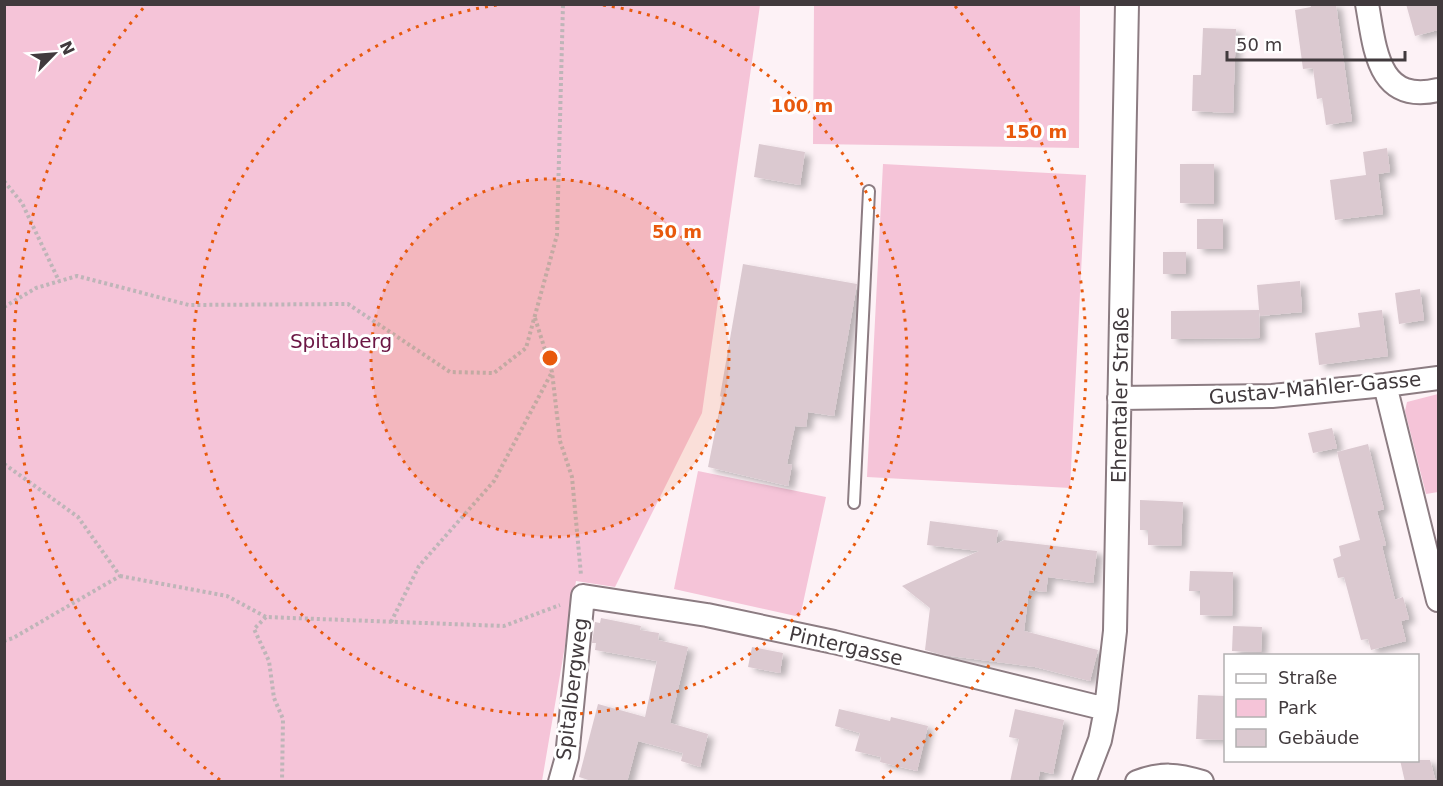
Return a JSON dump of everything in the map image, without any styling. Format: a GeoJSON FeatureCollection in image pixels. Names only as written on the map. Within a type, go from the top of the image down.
{"type":"FeatureCollection","features":[{"type":"Feature","properties":{"kind":"street","name":"Ehrentaler Straße"},"geometry":{"type":"LineString","coordinates":[[1084,782],[1100,740],[1106,709],[1114,632],[1127,4]]}},
{"type":"Feature","properties":{"kind":"street"},"geometry":{"type":"LineString","coordinates":[[1367,4],[1377,55],[1383,72],[1395,85],[1409,92],[1429,93],[1438,90]]}},
{"type":"Feature","properties":{"kind":"street","name":"Gustav-Mahler-Gasse"},"geometry":{"type":"LineString","coordinates":[[1119,398],[1243,398],[1438,378]]}},
{"type":"Feature","properties":{"kind":"street"},"geometry":{"type":"LineString","coordinates":[[1385,385],[1438,600]]}},
{"type":"Feature","properties":{"kind":"street","name":"Pintergasse"},"geometry":{"type":"LineString","coordinates":[[583,596],[707,615],[777,629],[1106,709]]}},
{"type":"Feature","properties":{"kind":"street","name":"Spitalbergweg"},"geometry":{"type":"LineString","coordinates":[[560,782],[567,757],[583,596]]}},
{"type":"Feature","properties":{"kind":"street"},"geometry":{"type":"LineString","coordinates":[[1137,782],[1157,775],[1183,776],[1202,782]]}},
{"type":"Feature","properties":{"kind":"lane"},"geometry":{"type":"LineString","coordinates":[[854,503],[870,190]]}},
{"type":"Feature","properties":{"kind":"path"},"geometry":{"type":"LineString","coordinates":[[4,307],[36,288],[77,276],[189,305],[348,304],[450,372],[494,373],[526,348],[557,235],[564,4]]}},
{"type":"Feature","properties":{"kind":"path"},"geometry":{"type":"LineString","coordinates":[[4,181],[22,203],[59,281]]}},
{"type":"Feature","properties":{"kind":"path"},"geometry":{"type":"LineString","coordinates":[[4,641],[120,576],[227,596],[266,617],[504,626],[583,596],[572,477],[560,441],[552,372],[535,317]]}},
{"type":"Feature","properties":{"kind":"path"},"geometry":{"type":"LineString","coordinates":[[392,622],[419,566],[494,481],[552,372]]}},
{"type":"Feature","properties":{"kind":"path"},"geometry":{"type":"LineString","coordinates":[[4,464],[78,517],[120,576]]}},
{"type":"Feature","properties":{"kind":"path"},"geometry":{"type":"LineString","coordinates":[[266,617],[254,629],[269,661],[274,698],[283,719],[282,782]]}},
{"type":"Feature","properties":{"kind":"green space","name":"Spitalberg"},"geometry":{"type":"Polygon","coordinates":[[[5,5],[760,5],[702,413],[615,587],[576,581],[542,781],[5,782],[5,5]]]}},
{"type":"Feature","properties":{"kind":"green space"},"geometry":{"type":"Polygon","coordinates":[[[814,5],[1080,5],[1079,148],[813,144],[814,5]]]}},
{"type":"Feature","properties":{"kind":"green space"},"geometry":{"type":"Polygon","coordinates":[[[883,164],[1086,175],[1070,488],[867,477],[883,164]]]}},
{"type":"Feature","properties":{"kind":"green space"},"geometry":{"type":"Polygon","coordinates":[[[1438,394],[1438,492],[1426,494],[1405,411],[1407,402],[1438,394]]]}},
{"type":"Feature","properties":{"kind":"green space"},"geometry":{"type":"Polygon","coordinates":[[[698,471],[826,497],[800,617],[674,589],[698,471]]]}},
{"type":"Feature","properties":{"kind":"building"},"geometry":{"type":"Polygon","coordinates":[[[1310,4],[1336,4],[1352,121],[1326,125],[1322,98],[1317,99],[1313,68],[1303,69],[1295,10],[1311,7],[1310,4]]]}},
{"type":"Feature","properties":{"kind":"building"},"geometry":{"type":"Polygon","coordinates":[[[1406,4],[1438,4],[1438,30],[1415,36],[1406,4]]]}},
{"type":"Feature","properties":{"kind":"building"},"geometry":{"type":"Polygon","coordinates":[[[1203,28],[1236,29],[1233,113],[1192,111],[1193,75],[1201,75],[1203,28]]]}},
{"type":"Feature","properties":{"kind":"building"},"geometry":{"type":"Polygon","coordinates":[[[759,144],[805,152],[800,185],[754,177],[759,144]]]}},
{"type":"Feature","properties":{"kind":"building"},"geometry":{"type":"Polygon","coordinates":[[[1387,148],[1390,172],[1378,174],[1383,214],[1335,220],[1330,180],[1366,175],[1363,152],[1387,148]]]}},
{"type":"Feature","properties":{"kind":"building"},"geometry":{"type":"Polygon","coordinates":[[[1180,164],[1214,164],[1214,204],[1180,203],[1180,164]]]}},
{"type":"Feature","properties":{"kind":"building"},"geometry":{"type":"Polygon","coordinates":[[[1197,219],[1223,219],[1223,249],[1197,249],[1197,219]]]}},
{"type":"Feature","properties":{"kind":"building"},"geometry":{"type":"Polygon","coordinates":[[[1163,252],[1186,252],[1186,274],[1163,274],[1163,252]]]}},
{"type":"Feature","properties":{"kind":"building"},"geometry":{"type":"Polygon","coordinates":[[[743,264],[857,284],[834,416],[808,412],[806,427],[795,426],[787,464],[792,465],[788,486],[708,467],[722,397],[720,396],[743,264]]]}},
{"type":"Feature","properties":{"kind":"building"},"geometry":{"type":"Polygon","coordinates":[[[1300,281],[1302,312],[1260,316],[1259,312],[1260,338],[1171,339],[1171,311],[1259,310],[1257,285],[1300,281]]]}},
{"type":"Feature","properties":{"kind":"building"},"geometry":{"type":"Polygon","coordinates":[[[1420,289],[1424,320],[1399,324],[1395,293],[1420,289]]]}},
{"type":"Feature","properties":{"kind":"building"},"geometry":{"type":"Polygon","coordinates":[[[1382,310],[1388,356],[1319,365],[1315,333],[1360,327],[1358,313],[1382,310]]]}},
{"type":"Feature","properties":{"kind":"building"},"geometry":{"type":"Polygon","coordinates":[[[1332,428],[1337,448],[1313,453],[1308,433],[1332,428]]]}},
{"type":"Feature","properties":{"kind":"building"},"geometry":{"type":"Polygon","coordinates":[[[1368,444],[1384,509],[1377,511],[1386,545],[1382,546],[1395,600],[1403,597],[1409,619],[1401,621],[1406,641],[1371,650],[1368,639],[1361,640],[1344,577],[1338,578],[1333,559],[1341,556],[1339,546],[1360,540],[1337,452],[1368,444]]]}},
{"type":"Feature","properties":{"kind":"building"},"geometry":{"type":"Polygon","coordinates":[[[1140,500],[1183,502],[1181,546],[1148,545],[1148,530],[1140,530],[1140,500]]]}},
{"type":"Feature","properties":{"kind":"building"},"geometry":{"type":"Polygon","coordinates":[[[930,521],[998,530],[996,544],[1004,540],[1097,551],[1093,583],[1048,577],[1046,592],[1029,590],[1024,631],[1098,650],[1090,681],[1035,667],[943,655],[925,650],[930,608],[902,586],[979,551],[927,545],[930,521]]]}},
{"type":"Feature","properties":{"kind":"building"},"geometry":{"type":"Polygon","coordinates":[[[1190,571],[1233,572],[1232,616],[1200,615],[1200,591],[1189,591],[1190,571]]]}},
{"type":"Feature","properties":{"kind":"building"},"geometry":{"type":"Polygon","coordinates":[[[601,618],[641,626],[640,630],[659,633],[658,640],[688,647],[670,723],[708,734],[700,767],[681,761],[683,753],[638,741],[627,782],[595,782],[579,777],[598,704],[645,717],[657,661],[595,650],[596,643],[592,643],[595,622],[600,623],[601,618]]]}},
{"type":"Feature","properties":{"kind":"building"},"geometry":{"type":"Polygon","coordinates":[[[1233,626],[1262,627],[1261,652],[1232,651],[1233,626]]]}},
{"type":"Feature","properties":{"kind":"building"},"geometry":{"type":"Polygon","coordinates":[[[752,647],[783,653],[780,673],[748,667],[752,647]]]}},
{"type":"Feature","properties":{"kind":"building"},"geometry":{"type":"Polygon","coordinates":[[[1198,695],[1224,696],[1224,740],[1196,739],[1198,695]]]}},
{"type":"Feature","properties":{"kind":"building"},"geometry":{"type":"Polygon","coordinates":[[[839,709],[890,721],[891,717],[928,726],[917,771],[880,762],[881,757],[855,751],[860,733],[835,726],[839,709]]]}},
{"type":"Feature","properties":{"kind":"building"},"geometry":{"type":"Polygon","coordinates":[[[1015,709],[1064,720],[1053,774],[1040,771],[1038,782],[1010,782],[1019,739],[1009,737],[1015,709]]]}},
{"type":"Feature","properties":{"kind":"building"},"geometry":{"type":"Polygon","coordinates":[[[1430,760],[1436,782],[1405,782],[1400,762],[1430,760]]]}}]}
